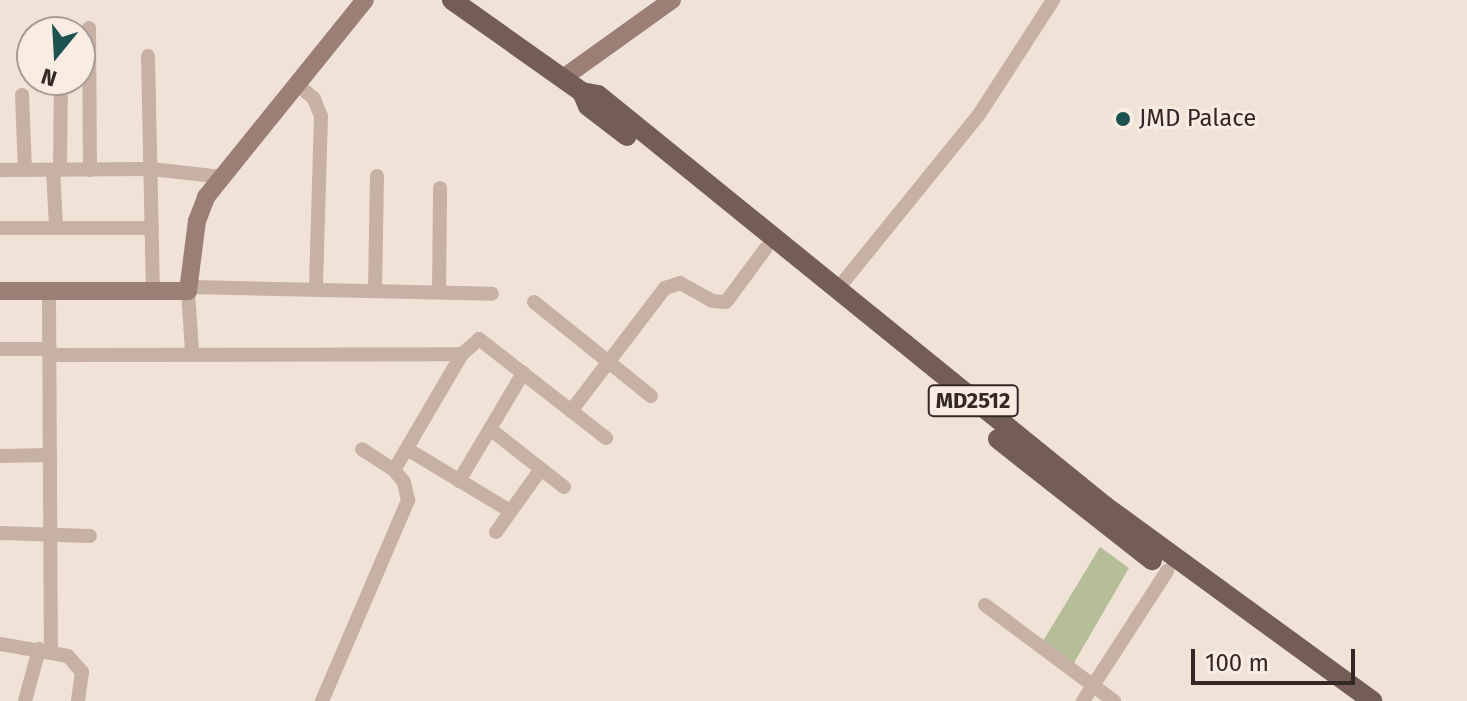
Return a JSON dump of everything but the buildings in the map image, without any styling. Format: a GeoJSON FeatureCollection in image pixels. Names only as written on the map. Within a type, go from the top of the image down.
{"type":"FeatureCollection","features":[{"type":"Feature","properties":{"kind":"main road","name":"MD2512"},"geometry":{"type":"LineString","coordinates":[[459,2],[582,92],[598,95],[836,291],[1173,560],[1372,701]]}},
{"type":"Feature","properties":{"kind":"main road","name":"MD2512"},"geometry":{"type":"LineString","coordinates":[[582,92],[588,106],[1167,571],[1351,701]]}},
{"type":"Feature","properties":{"kind":"street"},"geometry":{"type":"LineString","coordinates":[[192,351],[190,289],[197,221],[206,197],[365,0]]}},
{"type":"Feature","properties":{"kind":"street"},"geometry":{"type":"LineString","coordinates":[[563,78],[672,0]]}},
{"type":"Feature","properties":{"kind":"street"},"geometry":{"type":"LineString","coordinates":[[836,291],[980,113],[1053,0]]}},
{"type":"Feature","properties":{"kind":"street"},"geometry":{"type":"LineString","coordinates":[[148,56],[153,293]]}},
{"type":"Feature","properties":{"kind":"street"},"geometry":{"type":"LineString","coordinates":[[297,84],[314,99],[321,116],[316,289]]}},
{"type":"Feature","properties":{"kind":"street"},"geometry":{"type":"LineString","coordinates":[[22,96],[25,170]]}},
{"type":"Feature","properties":{"kind":"street"},"geometry":{"type":"LineString","coordinates":[[56,228],[60,96]]}},
{"type":"Feature","properties":{"kind":"street"},"geometry":{"type":"LineString","coordinates":[[89,96],[90,170]]}},
{"type":"Feature","properties":{"kind":"street"},"geometry":{"type":"LineString","coordinates":[[0,170],[151,169],[222,177]]}},
{"type":"Feature","properties":{"kind":"street"},"geometry":{"type":"LineString","coordinates":[[375,290],[377,176]]}},
{"type":"Feature","properties":{"kind":"street"},"geometry":{"type":"LineString","coordinates":[[439,292],[440,188]]}},
{"type":"Feature","properties":{"kind":"street"},"geometry":{"type":"LineString","coordinates":[[0,228],[152,228]]}},
{"type":"Feature","properties":{"kind":"street"},"geometry":{"type":"LineString","coordinates":[[571,411],[665,288],[680,283],[712,301],[726,302],[766,248]]}},
{"type":"Feature","properties":{"kind":"street"},"geometry":{"type":"LineString","coordinates":[[0,291],[153,293],[190,289],[316,289],[492,294]]}},
{"type":"Feature","properties":{"kind":"street"},"geometry":{"type":"LineString","coordinates":[[25,701],[45,649],[50,535],[49,292]]}},
{"type":"Feature","properties":{"kind":"street"},"geometry":{"type":"LineString","coordinates":[[534,302],[651,396]]}},
{"type":"Feature","properties":{"kind":"street"},"geometry":{"type":"LineString","coordinates":[[394,470],[462,354],[479,339],[606,438]]}},
{"type":"Feature","properties":{"kind":"street"},"geometry":{"type":"LineString","coordinates":[[0,349],[50,352],[462,354]]}},
{"type":"Feature","properties":{"kind":"street"},"geometry":{"type":"LineString","coordinates":[[459,481],[523,373]]}},
{"type":"Feature","properties":{"kind":"street"},"geometry":{"type":"LineString","coordinates":[[490,429],[564,487]]}},
{"type":"Feature","properties":{"kind":"street"},"geometry":{"type":"LineString","coordinates":[[322,701],[408,500],[404,482],[394,470],[362,449]]}},
{"type":"Feature","properties":{"kind":"street"},"geometry":{"type":"LineString","coordinates":[[407,449],[510,511]]}},
{"type":"Feature","properties":{"kind":"street"},"geometry":{"type":"LineString","coordinates":[[0,456],[50,455]]}},
{"type":"Feature","properties":{"kind":"street"},"geometry":{"type":"LineString","coordinates":[[496,532],[541,469]]}},
{"type":"Feature","properties":{"kind":"street"},"geometry":{"type":"LineString","coordinates":[[0,533],[90,536]]}},
{"type":"Feature","properties":{"kind":"street"},"geometry":{"type":"LineString","coordinates":[[1083,701],[1167,571]]}},
{"type":"Feature","properties":{"kind":"street"},"geometry":{"type":"LineString","coordinates":[[985,605],[1114,701]]}},
{"type":"Feature","properties":{"kind":"street"},"geometry":{"type":"LineString","coordinates":[[0,644],[45,649],[68,656],[82,672],[78,701]]}},
{"type":"Feature","properties":{"kind":"green space"},"geometry":{"type":"Polygon","coordinates":[[[1100,547],[1129,568],[1071,668],[1040,646],[1100,547]]]}},
{"type":"Feature","properties":{"kind":"place","name":"JMD Palace"},"geometry":{"type":"Point","coordinates":[1123,119]}}]}
